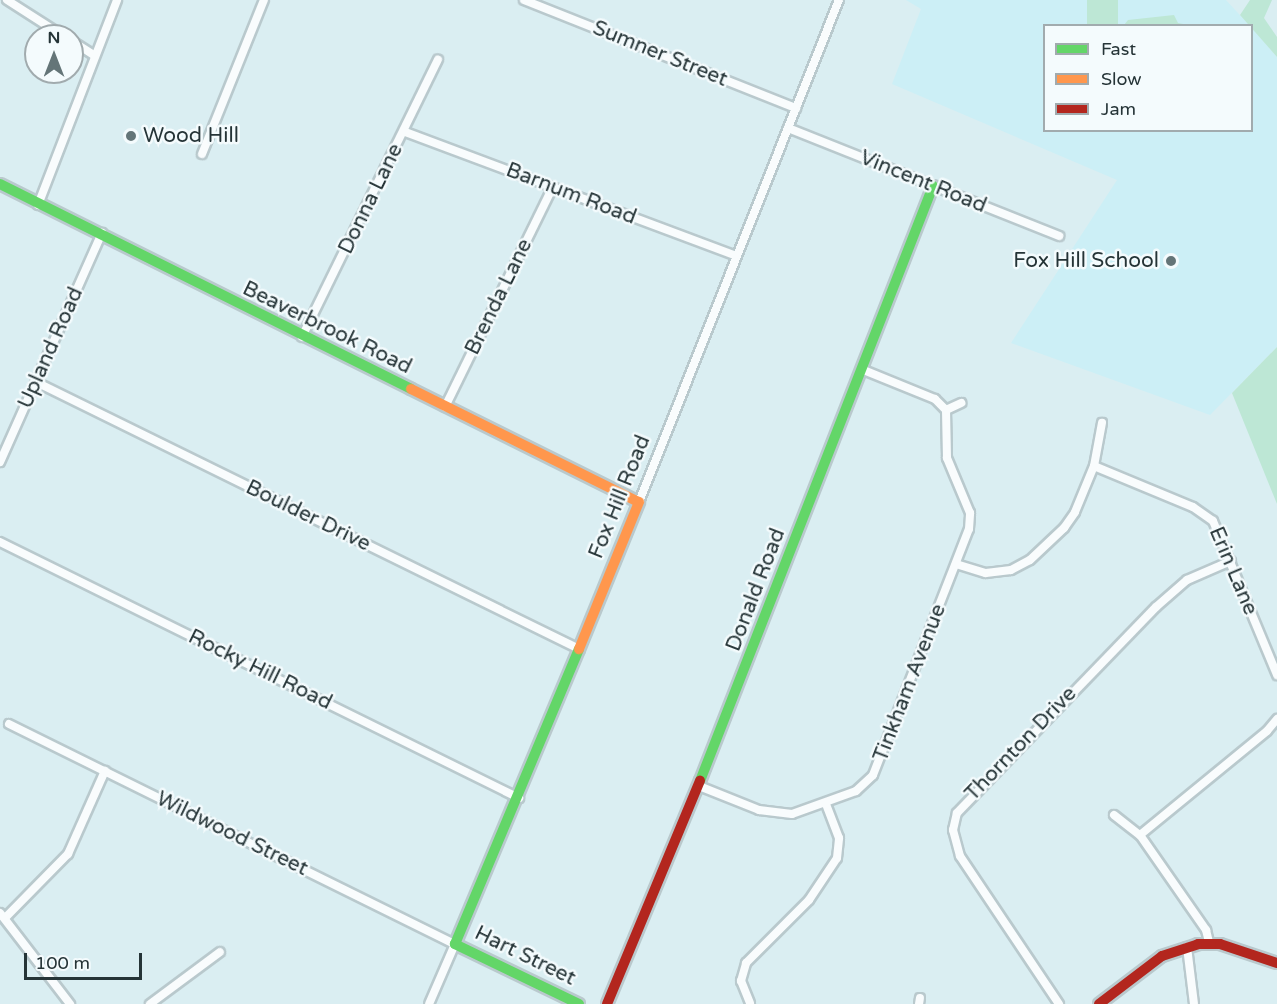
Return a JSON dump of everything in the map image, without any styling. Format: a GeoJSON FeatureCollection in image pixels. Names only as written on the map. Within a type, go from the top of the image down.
{"type":"FeatureCollection","features":[{"type":"Feature","properties":{"kind":"street"},"geometry":{"type":"LineString","coordinates":[[7,0],[44,24]]}},
{"type":"Feature","properties":{"kind":"street"},"geometry":{"type":"LineString","coordinates":[[38,205],[117,0]]}},
{"type":"Feature","properties":{"kind":"street"},"geometry":{"type":"LineString","coordinates":[[202,154],[264,0]]}},
{"type":"Feature","properties":{"kind":"street","name":"Sumner Street"},"geometry":{"type":"LineString","coordinates":[[524,0],[796,108]]}},
{"type":"Feature","properties":{"kind":"street","name":"Fox Hill Road"},"geometry":{"type":"LineString","coordinates":[[429,1004],[519,798],[839,0]]}},
{"type":"Feature","properties":{"kind":"street"},"geometry":{"type":"LineString","coordinates":[[84,49],[95,56]]}},
{"type":"Feature","properties":{"kind":"street","name":"Donna Lane"},"geometry":{"type":"LineString","coordinates":[[302,337],[405,132],[438,60]]}},
{"type":"Feature","properties":{"kind":"street","name":"Vincent Road"},"geometry":{"type":"LineString","coordinates":[[788,128],[1059,236]]}},
{"type":"Feature","properties":{"kind":"street","name":"Barnum Road"},"geometry":{"type":"LineString","coordinates":[[405,132],[737,256]]}},
{"type":"Feature","properties":{"kind":"street","name":"Beaverbrook Road"},"geometry":{"type":"LineString","coordinates":[[0,184],[38,205],[102,233],[302,337],[639,502]]}},
{"type":"Feature","properties":{"kind":"street","name":"Donald Road"},"geometry":{"type":"LineString","coordinates":[[607,1004],[699,786],[933,186]]}},
{"type":"Feature","properties":{"kind":"street","name":"Brenda Lane"},"geometry":{"type":"LineString","coordinates":[[445,407],[553,188]]}},
{"type":"Feature","properties":{"kind":"street","name":"Upland Road"},"geometry":{"type":"LineString","coordinates":[[0,462],[102,233]]}},
{"type":"Feature","properties":{"kind":"street"},"geometry":{"type":"LineString","coordinates":[[861,369],[935,399],[946,410],[961,404]]}},
{"type":"Feature","properties":{"kind":"street","name":"Boulder Drive"},"geometry":{"type":"LineString","coordinates":[[36,382],[579,649]]}},
{"type":"Feature","properties":{"kind":"street","name":"Tinkham Avenue"},"geometry":{"type":"LineString","coordinates":[[699,786],[769,812],[800,813],[856,791],[876,771],[956,564],[971,516],[947,458],[946,410]]}},
{"type":"Feature","properties":{"kind":"street"},"geometry":{"type":"LineString","coordinates":[[956,564],[990,573],[1024,564],[1072,517],[1094,466],[1102,423]]}},
{"type":"Feature","properties":{"kind":"street","name":"Erin Lane"},"geometry":{"type":"LineString","coordinates":[[1094,466],[1202,512],[1219,530],[1277,675]]}},
{"type":"Feature","properties":{"kind":"street","name":"Rocky Hill Road"},"geometry":{"type":"LineString","coordinates":[[0,542],[519,798]]}},
{"type":"Feature","properties":{"kind":"street","name":"Thornton Drive"},"geometry":{"type":"LineString","coordinates":[[1059,1004],[960,856],[953,830],[957,813],[1156,607],[1187,580],[1231,561]]}},
{"type":"Feature","properties":{"kind":"street"},"geometry":{"type":"LineString","coordinates":[[1140,835],[1267,731],[1277,719]]}},
{"type":"Feature","properties":{"kind":"street","name":"Wildwood Street"},"geometry":{"type":"LineString","coordinates":[[9,724],[455,944]]}},
{"type":"Feature","properties":{"kind":"street"},"geometry":{"type":"LineString","coordinates":[[70,1004],[2,915],[63,861],[105,771]]}},
{"type":"Feature","properties":{"kind":"street"},"geometry":{"type":"LineString","coordinates":[[750,1003],[741,981],[746,963],[809,900],[837,858],[839,838],[826,804]]}},
{"type":"Feature","properties":{"kind":"street"},"geometry":{"type":"LineString","coordinates":[[1114,815],[1140,835],[1206,930],[1209,942]]}},
{"type":"Feature","properties":{"kind":"street"},"geometry":{"type":"LineString","coordinates":[[1100,1004],[1158,959],[1187,946],[1209,942],[1277,963]]}},
{"type":"Feature","properties":{"kind":"street","name":"Hart Street"},"geometry":{"type":"LineString","coordinates":[[455,944],[579,1004]]}},
{"type":"Feature","properties":{"kind":"street"},"geometry":{"type":"LineString","coordinates":[[1187,946],[1194,1004]]}},
{"type":"Feature","properties":{"kind":"street"},"geometry":{"type":"LineString","coordinates":[[150,1004],[220,952]]}},
{"type":"Feature","properties":{"kind":"shaded area","name":"Fox Hill School"},"geometry":{"type":"Polygon","coordinates":[[[906,0],[1226,0],[1248,24],[1043,24],[1043,132],[1253,132],[1253,29],[1277,57],[1277,347],[1210,415],[1011,343],[1117,180],[892,84],[921,9],[906,0]]]}},
{"type":"Feature","properties":{"kind":"green space"},"geometry":{"type":"Polygon","coordinates":[[[1087,0],[1118,0],[1118,24],[1087,24],[1087,0]]]}},
{"type":"Feature","properties":{"kind":"green space"},"geometry":{"type":"Polygon","coordinates":[[[1250,0],[1272,0],[1264,18],[1277,37],[1277,57],[1253,30],[1253,24],[1248,24],[1240,15],[1250,0]]]}},
{"type":"Feature","properties":{"kind":"green space"},"geometry":{"type":"Polygon","coordinates":[[[1174,15],[1178,23],[1183,24],[1125,24],[1128,20],[1174,15]]]}},
{"type":"Feature","properties":{"kind":"green space"},"geometry":{"type":"Polygon","coordinates":[[[1277,347],[1277,504],[1232,393],[1277,347]]]}},
{"type":"Feature","properties":{"kind":"traffic: fast"},"geometry":{"type":"LineString","coordinates":[[0,184],[411,389]]}},
{"type":"Feature","properties":{"kind":"traffic: fast"},"geometry":{"type":"LineString","coordinates":[[700,781],[933,186]]}},
{"type":"Feature","properties":{"kind":"traffic: fast"},"geometry":{"type":"LineString","coordinates":[[579,649],[455,944],[579,1004]]}},
{"type":"Feature","properties":{"kind":"traffic: slow"},"geometry":{"type":"LineString","coordinates":[[411,389],[639,502],[579,649]]}},
{"type":"Feature","properties":{"kind":"traffic: jam"},"geometry":{"type":"LineString","coordinates":[[607,1004],[700,781]]}},
{"type":"Feature","properties":{"kind":"traffic: jam"},"geometry":{"type":"LineString","coordinates":[[1099,1004],[1162,956],[1198,944],[1220,944],[1277,963]]}},
{"type":"Feature","properties":{"kind":"place","name":"Wood Hill"},"geometry":{"type":"Point","coordinates":[131,136]}},
{"type":"Feature","properties":{"kind":"place","name":"Fox Hill School"},"geometry":{"type":"Point","coordinates":[1171,261]}}]}
